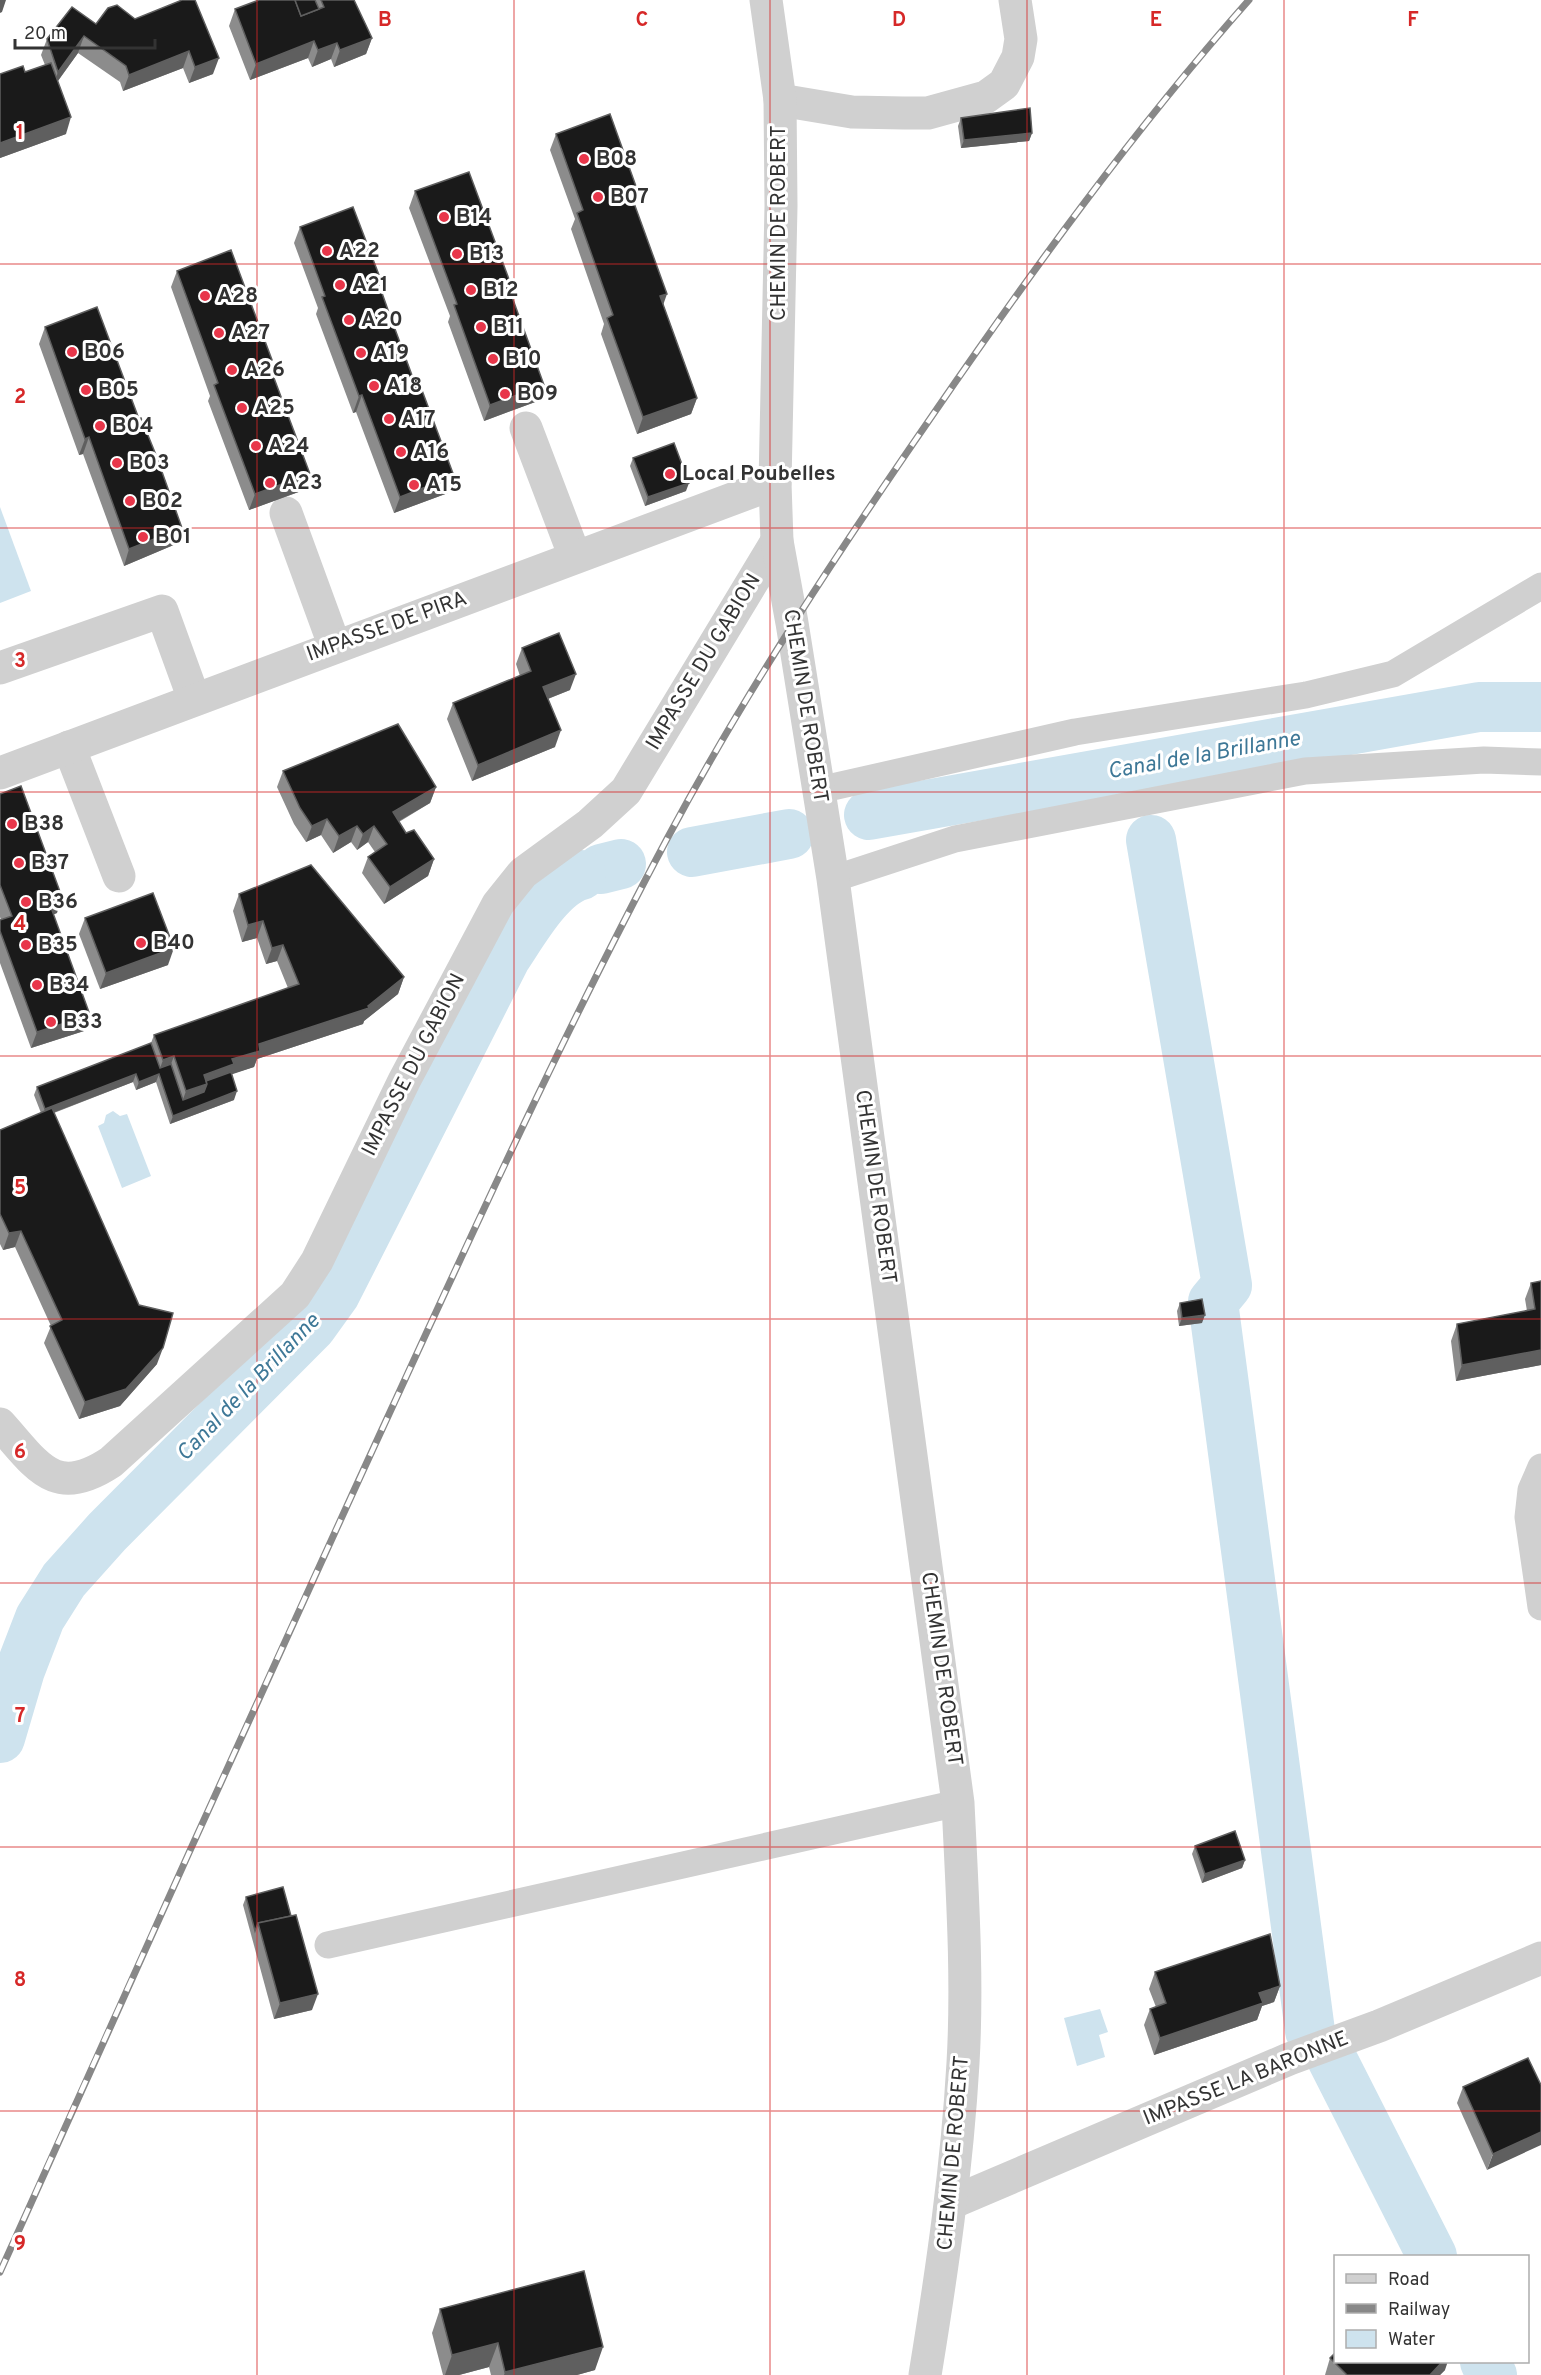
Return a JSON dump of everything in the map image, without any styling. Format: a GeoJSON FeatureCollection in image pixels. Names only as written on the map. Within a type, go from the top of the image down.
{"type":"FeatureCollection","features":[{"type":"Feature","properties":{"kind":"street","name":"CHEMIN DE ROBERT"},"geometry":{"type":"LineString","coordinates":[[766,0],[780,100],[782,206],[774,483],[777,541],[833,879],[958,1803],[963,1903],[963,2061],[951,2203],[925,2375]]}},
{"type":"Feature","properties":{"kind":"street"},"geometry":{"type":"LineString","coordinates":[[780,100],[852,112],[928,113],[986,97],[1004,84],[1018,57],[1021,39],[1015,0]]}},
{"type":"Feature","properties":{"kind":"street"},"geometry":{"type":"LineString","coordinates":[[526,428],[575,557]]}},
{"type":"Feature","properties":{"kind":"street","name":"IMPASSE DE PIRA"},"geometry":{"type":"LineString","coordinates":[[0,773],[774,483]]}},
{"type":"Feature","properties":{"kind":"street"},"geometry":{"type":"LineString","coordinates":[[286,513],[335,647]]}},
{"type":"Feature","properties":{"kind":"street","name":"IMPASSE DU GABION"},"geometry":{"type":"LineString","coordinates":[[0,1424],[39,1467],[51,1475],[61,1479],[84,1476],[111,1462],[295,1295],[317,1261],[404,1081],[498,904],[515,880],[590,824],[626,791],[777,541]]}},
{"type":"Feature","properties":{"kind":"street"},"geometry":{"type":"LineString","coordinates":[[0,668],[162,611],[194,699]]}},
{"type":"Feature","properties":{"kind":"street"},"geometry":{"type":"LineString","coordinates":[[69,747],[119,876]]}},
{"type":"Feature","properties":{"kind":"street","name":"IMPASSE LA BARONNE"},"geometry":{"type":"LineString","coordinates":[[951,2203],[1289,2059],[1379,2026],[1541,1958]]}},
{"type":"Feature","properties":{"kind":"lane"},"geometry":{"type":"LineString","coordinates":[[819,790],[1075,732],[1306,694],[1393,674],[1541,586]]}},
{"type":"Feature","properties":{"kind":"lane"},"geometry":{"type":"LineString","coordinates":[[833,879],[955,839],[1305,771],[1484,760],[1541,762]]}},
{"type":"Feature","properties":{"kind":"lane"},"geometry":{"type":"LineString","coordinates":[[1541,1467],[1531,1490],[1528,1517],[1541,1607]]}},
{"type":"Feature","properties":{"kind":"lane"},"geometry":{"type":"LineString","coordinates":[[328,1945],[958,1803]]}},
{"type":"Feature","properties":{"kind":"water"},"geometry":{"type":"Polygon","coordinates":[[[0,507],[31,591],[0,603],[0,507]]]}},
{"type":"Feature","properties":{"kind":"water"},"geometry":{"type":"Polygon","coordinates":[[[113,1111],[120,1116],[127,1114],[151,1176],[122,1188],[98,1126],[104,1123],[106,1115],[113,1111]]]}},
{"type":"Feature","properties":{"kind":"water"},"geometry":{"type":"Polygon","coordinates":[[[1100,2009],[1108,2032],[1099,2035],[1105,2057],[1077,2066],[1064,2018],[1100,2009]]]}},
{"type":"Feature","properties":{"kind":"building"},"geometry":{"type":"Polygon","coordinates":[[[182,0],[195,0],[219,58],[195,67],[189,51],[129,75],[126,66],[84,36],[58,72],[47,39],[72,7],[96,24],[108,8],[117,5],[135,19],[182,0]]]}},
{"type":"Feature","properties":{"kind":"building"},"geometry":{"type":"Polygon","coordinates":[[[259,0],[295,0],[301,16],[324,7],[321,0],[354,0],[372,38],[340,50],[337,43],[318,50],[314,41],[256,64],[235,9],[259,0]]]}},
{"type":"Feature","properties":{"kind":"building"},"geometry":{"type":"Polygon","coordinates":[[[295,0],[315,0],[319,9],[301,16],[295,0]]]}},
{"type":"Feature","properties":{"kind":"building"},"geometry":{"type":"Polygon","coordinates":[[[51,63],[71,117],[0,143],[0,74],[23,66],[25,72],[51,63]]]}},
{"type":"Feature","properties":{"kind":"building"},"geometry":{"type":"Polygon","coordinates":[[[1030,108],[1032,133],[964,140],[961,118],[1030,108]]]}},
{"type":"Feature","properties":{"kind":"building"},"geometry":{"type":"Polygon","coordinates":[[[610,114],[637,189],[630,192],[667,294],[660,296],[697,398],[643,417],[607,318],[613,315],[577,213],[583,210],[556,134],[610,114]]]}},
{"type":"Feature","properties":{"kind":"building"},"geometry":{"type":"Polygon","coordinates":[[[469,172],[510,282],[507,283],[544,385],[490,405],[454,305],[457,304],[415,191],[469,172]]]}},
{"type":"Feature","properties":{"kind":"building"},"geometry":{"type":"Polygon","coordinates":[[[353,207],[379,275],[376,276],[413,378],[417,377],[454,476],[400,497],[322,297],[325,296],[300,227],[353,207]]]}},
{"type":"Feature","properties":{"kind":"building"},"geometry":{"type":"Polygon","coordinates":[[[231,250],[272,360],[268,362],[310,474],[255,494],[214,385],[218,383],[177,271],[231,250]]]}},
{"type":"Feature","properties":{"kind":"building"},"geometry":{"type":"Polygon","coordinates":[[[97,307],[139,419],[141,418],[156,455],[182,528],[129,549],[89,437],[85,439],[45,327],[97,307]]]}},
{"type":"Feature","properties":{"kind":"building"},"geometry":{"type":"Polygon","coordinates":[[[674,443],[689,483],[648,497],[633,458],[674,443]]]}},
{"type":"Feature","properties":{"kind":"building"},"geometry":{"type":"Polygon","coordinates":[[[559,633],[576,674],[543,687],[561,730],[478,765],[453,703],[531,671],[522,648],[559,633]]]}},
{"type":"Feature","properties":{"kind":"building"},"geometry":{"type":"Polygon","coordinates":[[[398,724],[436,787],[393,812],[406,833],[414,830],[434,859],[390,887],[368,857],[387,844],[374,826],[363,834],[357,826],[339,836],[327,819],[312,826],[300,808],[283,771],[398,724]]]}},
{"type":"Feature","properties":{"kind":"building"},"geometry":{"type":"Polygon","coordinates":[[[21,786],[62,897],[49,902],[90,1015],[37,1032],[0,931],[0,920],[12,916],[0,885],[0,794],[21,786]]]}},
{"type":"Feature","properties":{"kind":"building"},"geometry":{"type":"Polygon","coordinates":[[[311,865],[404,977],[368,1006],[369,1008],[259,1044],[260,1051],[232,1059],[234,1064],[204,1075],[207,1084],[186,1091],[174,1056],[163,1060],[154,1035],[299,984],[283,945],[272,948],[263,921],[248,925],[239,894],[311,865]]]}},
{"type":"Feature","properties":{"kind":"building"},"geometry":{"type":"Polygon","coordinates":[[[153,893],[174,948],[106,973],[85,918],[153,893]]]}},
{"type":"Feature","properties":{"kind":"building"},"geometry":{"type":"Polygon","coordinates":[[[151,1043],[160,1068],[171,1064],[183,1100],[204,1092],[206,1081],[231,1072],[237,1091],[173,1116],[159,1074],[139,1082],[136,1074],[45,1109],[37,1087],[151,1043]]]}},
{"type":"Feature","properties":{"kind":"building"},"geometry":{"type":"Polygon","coordinates":[[[52,1108],[139,1305],[173,1313],[163,1348],[126,1389],[85,1402],[50,1326],[62,1320],[21,1231],[9,1233],[0,1214],[0,1130],[52,1108]]]}},
{"type":"Feature","properties":{"kind":"building"},"geometry":{"type":"Polygon","coordinates":[[[1541,1281],[1541,1350],[1462,1365],[1457,1324],[1535,1309],[1531,1283],[1541,1281]]]}},
{"type":"Feature","properties":{"kind":"building"},"geometry":{"type":"Polygon","coordinates":[[[1202,1299],[1205,1315],[1182,1318],[1180,1303],[1202,1299]]]}},
{"type":"Feature","properties":{"kind":"building"},"geometry":{"type":"Polygon","coordinates":[[[1235,1831],[1245,1860],[1205,1874],[1195,1846],[1235,1831]]]}},
{"type":"Feature","properties":{"kind":"building"},"geometry":{"type":"Polygon","coordinates":[[[283,1887],[291,1916],[258,1923],[255,1931],[246,1897],[283,1887]]]}},
{"type":"Feature","properties":{"kind":"building"},"geometry":{"type":"Polygon","coordinates":[[[296,1915],[318,1994],[280,2003],[258,1923],[296,1915]]]}},
{"type":"Feature","properties":{"kind":"building"},"geometry":{"type":"Polygon","coordinates":[[[1270,1934],[1280,1986],[1259,1993],[1263,2003],[1160,2038],[1150,2009],[1166,2003],[1155,1972],[1270,1934]]]}},
{"type":"Feature","properties":{"kind":"building"},"geometry":{"type":"Polygon","coordinates":[[[1528,2058],[1541,2085],[1541,2132],[1493,2154],[1463,2087],[1528,2058]]]}},
{"type":"Feature","properties":{"kind":"building"},"geometry":{"type":"Polygon","coordinates":[[[584,2271],[603,2347],[505,2372],[498,2343],[452,2355],[440,2309],[584,2271]]]}},
{"type":"Feature","properties":{"kind":"building"},"geometry":{"type":"Polygon","coordinates":[[[1335,2363],[1441,2363],[1430,2375],[1347,2375],[1335,2363]]]}},
{"type":"Feature","properties":{"kind":"waterway","name":"Canal de la Brillanne"},"geometry":{"type":"LineString","coordinates":[[869,815],[1479,707],[1541,707]]}},
{"type":"Feature","properties":{"kind":"waterway"},"geometry":{"type":"LineString","coordinates":[[692,852],[789,834]]}},
{"type":"Feature","properties":{"kind":"waterway"},"geometry":{"type":"LineString","coordinates":[[1151,840],[1227,1285],[1213,1302],[1310,2031]]}},
{"type":"Feature","properties":{"kind":"waterway","name":"Canal de la Brillanne"},"geometry":{"type":"LineString","coordinates":[[601,869],[621,864]]}},
{"type":"Feature","properties":{"kind":"waterway","name":"Canal de la Brillanne"},"geometry":{"type":"LineString","coordinates":[[0,1738],[20,1670],[40,1618],[64,1580],[107,1532],[312,1326],[335,1294],[506,957],[548,898],[570,880],[581,875]]}},
{"type":"Feature","properties":{"kind":"waterway"},"geometry":{"type":"LineString","coordinates":[[1330,2055],[1431,2255]]}},
{"type":"Feature","properties":{"kind":"waterway"},"geometry":{"type":"LineString","coordinates":[[1486,2363],[1492,2375]]}},
{"type":"Feature","properties":{"kind":"railway"},"geometry":{"type":"LineString","coordinates":[[0,2272],[466,1248],[584,1000],[668,837],[761,675],[828,570],[969,362],[1124,151],[1249,0]]}},
{"type":"Feature","properties":{"kind":"place","name":"B08"},"geometry":{"type":"Point","coordinates":[584,159]}},
{"type":"Feature","properties":{"kind":"place","name":"B07"},"geometry":{"type":"Point","coordinates":[598,197]}},
{"type":"Feature","properties":{"kind":"place","name":"B14"},"geometry":{"type":"Point","coordinates":[444,217]}},
{"type":"Feature","properties":{"kind":"place","name":"A22"},"geometry":{"type":"Point","coordinates":[327,251]}},
{"type":"Feature","properties":{"kind":"place","name":"B13"},"geometry":{"type":"Point","coordinates":[457,254]}},
{"type":"Feature","properties":{"kind":"place","name":"A21"},"geometry":{"type":"Point","coordinates":[340,285]}},
{"type":"Feature","properties":{"kind":"place","name":"B12"},"geometry":{"type":"Point","coordinates":[471,290]}},
{"type":"Feature","properties":{"kind":"place","name":"A28"},"geometry":{"type":"Point","coordinates":[205,296]}},
{"type":"Feature","properties":{"kind":"place","name":"A20"},"geometry":{"type":"Point","coordinates":[349,320]}},
{"type":"Feature","properties":{"kind":"place","name":"B11"},"geometry":{"type":"Point","coordinates":[481,327]}},
{"type":"Feature","properties":{"kind":"place","name":"A27"},"geometry":{"type":"Point","coordinates":[219,333]}},
{"type":"Feature","properties":{"kind":"place","name":"B06"},"geometry":{"type":"Point","coordinates":[72,352]}},
{"type":"Feature","properties":{"kind":"place","name":"A19"},"geometry":{"type":"Point","coordinates":[361,353]}},
{"type":"Feature","properties":{"kind":"place","name":"B10"},"geometry":{"type":"Point","coordinates":[493,359]}},
{"type":"Feature","properties":{"kind":"place","name":"A26"},"geometry":{"type":"Point","coordinates":[232,370]}},
{"type":"Feature","properties":{"kind":"place","name":"A18"},"geometry":{"type":"Point","coordinates":[374,386]}},
{"type":"Feature","properties":{"kind":"place","name":"B05"},"geometry":{"type":"Point","coordinates":[86,390]}},
{"type":"Feature","properties":{"kind":"place","name":"B09"},"geometry":{"type":"Point","coordinates":[505,394]}},
{"type":"Feature","properties":{"kind":"place","name":"A25"},"geometry":{"type":"Point","coordinates":[242,408]}},
{"type":"Feature","properties":{"kind":"place","name":"A17"},"geometry":{"type":"Point","coordinates":[389,419]}},
{"type":"Feature","properties":{"kind":"place","name":"B04"},"geometry":{"type":"Point","coordinates":[100,426]}},
{"type":"Feature","properties":{"kind":"place","name":"A24"},"geometry":{"type":"Point","coordinates":[256,446]}},
{"type":"Feature","properties":{"kind":"place","name":"A16"},"geometry":{"type":"Point","coordinates":[401,452]}},
{"type":"Feature","properties":{"kind":"place","name":"B03"},"geometry":{"type":"Point","coordinates":[117,463]}},
{"type":"Feature","properties":{"kind":"place","name":"Local Poubelles"},"geometry":{"type":"Point","coordinates":[670,474]}},
{"type":"Feature","properties":{"kind":"place","name":"A23"},"geometry":{"type":"Point","coordinates":[270,483]}},
{"type":"Feature","properties":{"kind":"place","name":"A15"},"geometry":{"type":"Point","coordinates":[414,485]}},
{"type":"Feature","properties":{"kind":"place","name":"B02"},"geometry":{"type":"Point","coordinates":[130,501]}},
{"type":"Feature","properties":{"kind":"place","name":"B01"},"geometry":{"type":"Point","coordinates":[143,537]}},
{"type":"Feature","properties":{"kind":"place","name":"B38"},"geometry":{"type":"Point","coordinates":[12,824]}},
{"type":"Feature","properties":{"kind":"place","name":"B37"},"geometry":{"type":"Point","coordinates":[19,863]}},
{"type":"Feature","properties":{"kind":"place","name":"B36"},"geometry":{"type":"Point","coordinates":[26,902]}},
{"type":"Feature","properties":{"kind":"place","name":"B40"},"geometry":{"type":"Point","coordinates":[141,943]}},
{"type":"Feature","properties":{"kind":"place","name":"B35"},"geometry":{"type":"Point","coordinates":[26,945]}},
{"type":"Feature","properties":{"kind":"place","name":"B34"},"geometry":{"type":"Point","coordinates":[37,985]}},
{"type":"Feature","properties":{"kind":"place","name":"B33"},"geometry":{"type":"Point","coordinates":[51,1022]}}]}
